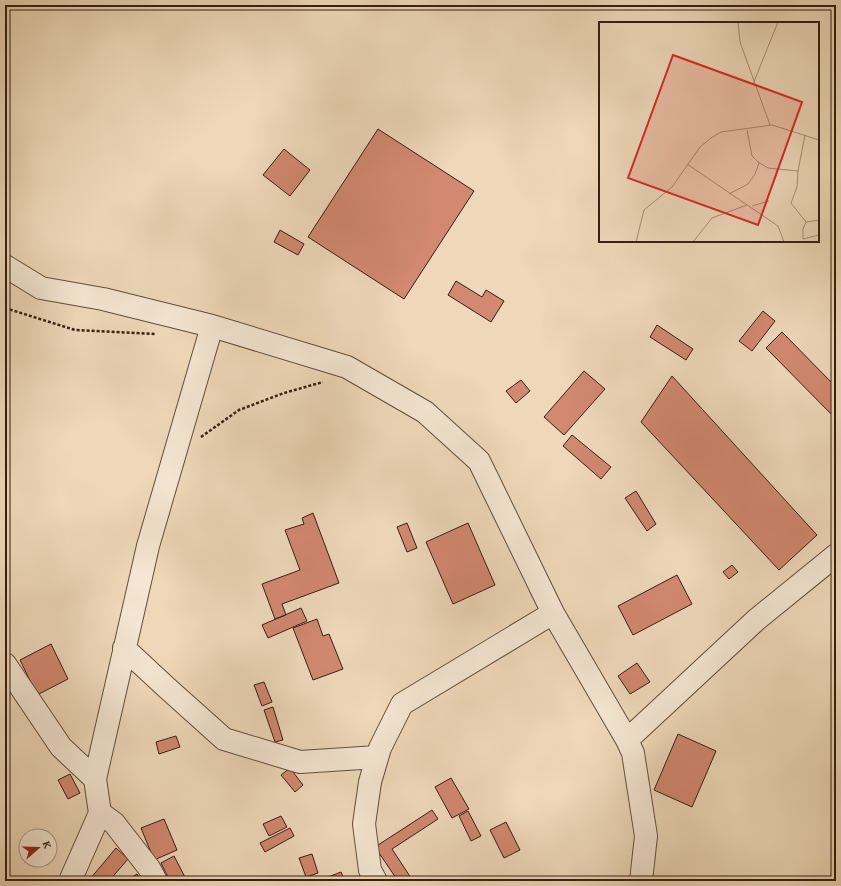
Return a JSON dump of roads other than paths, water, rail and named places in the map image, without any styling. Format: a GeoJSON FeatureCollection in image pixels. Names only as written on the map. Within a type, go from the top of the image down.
{"type":"FeatureCollection","features":[{"type":"Feature","properties":{"kind":"street"},"geometry":{"type":"LineString","coordinates":[[5,266],[41,288],[103,300],[212,326],[347,367],[425,412],[479,461],[553,613],[627,740],[633,753],[646,836],[641,881]]}},
{"type":"Feature","properties":{"kind":"street"},"geometry":{"type":"LineString","coordinates":[[70,881],[100,812],[95,779],[124,648],[148,546],[212,326]]}},
{"type":"Feature","properties":{"kind":"street"},"geometry":{"type":"LineString","coordinates":[[627,740],[756,620],[836,555]]}},
{"type":"Feature","properties":{"kind":"street"},"geometry":{"type":"LineString","coordinates":[[376,881],[370,870],[364,824],[370,782],[380,748],[402,704],[553,613]]}},
{"type":"Feature","properties":{"kind":"street"},"geometry":{"type":"LineString","coordinates":[[124,648],[224,739],[300,762],[377,757]]}},
{"type":"Feature","properties":{"kind":"street"},"geometry":{"type":"LineString","coordinates":[[5,664],[61,747],[95,779]]}},
{"type":"Feature","properties":{"kind":"street"},"geometry":{"type":"LineString","coordinates":[[100,812],[114,823],[149,868],[156,881]]}}]}
